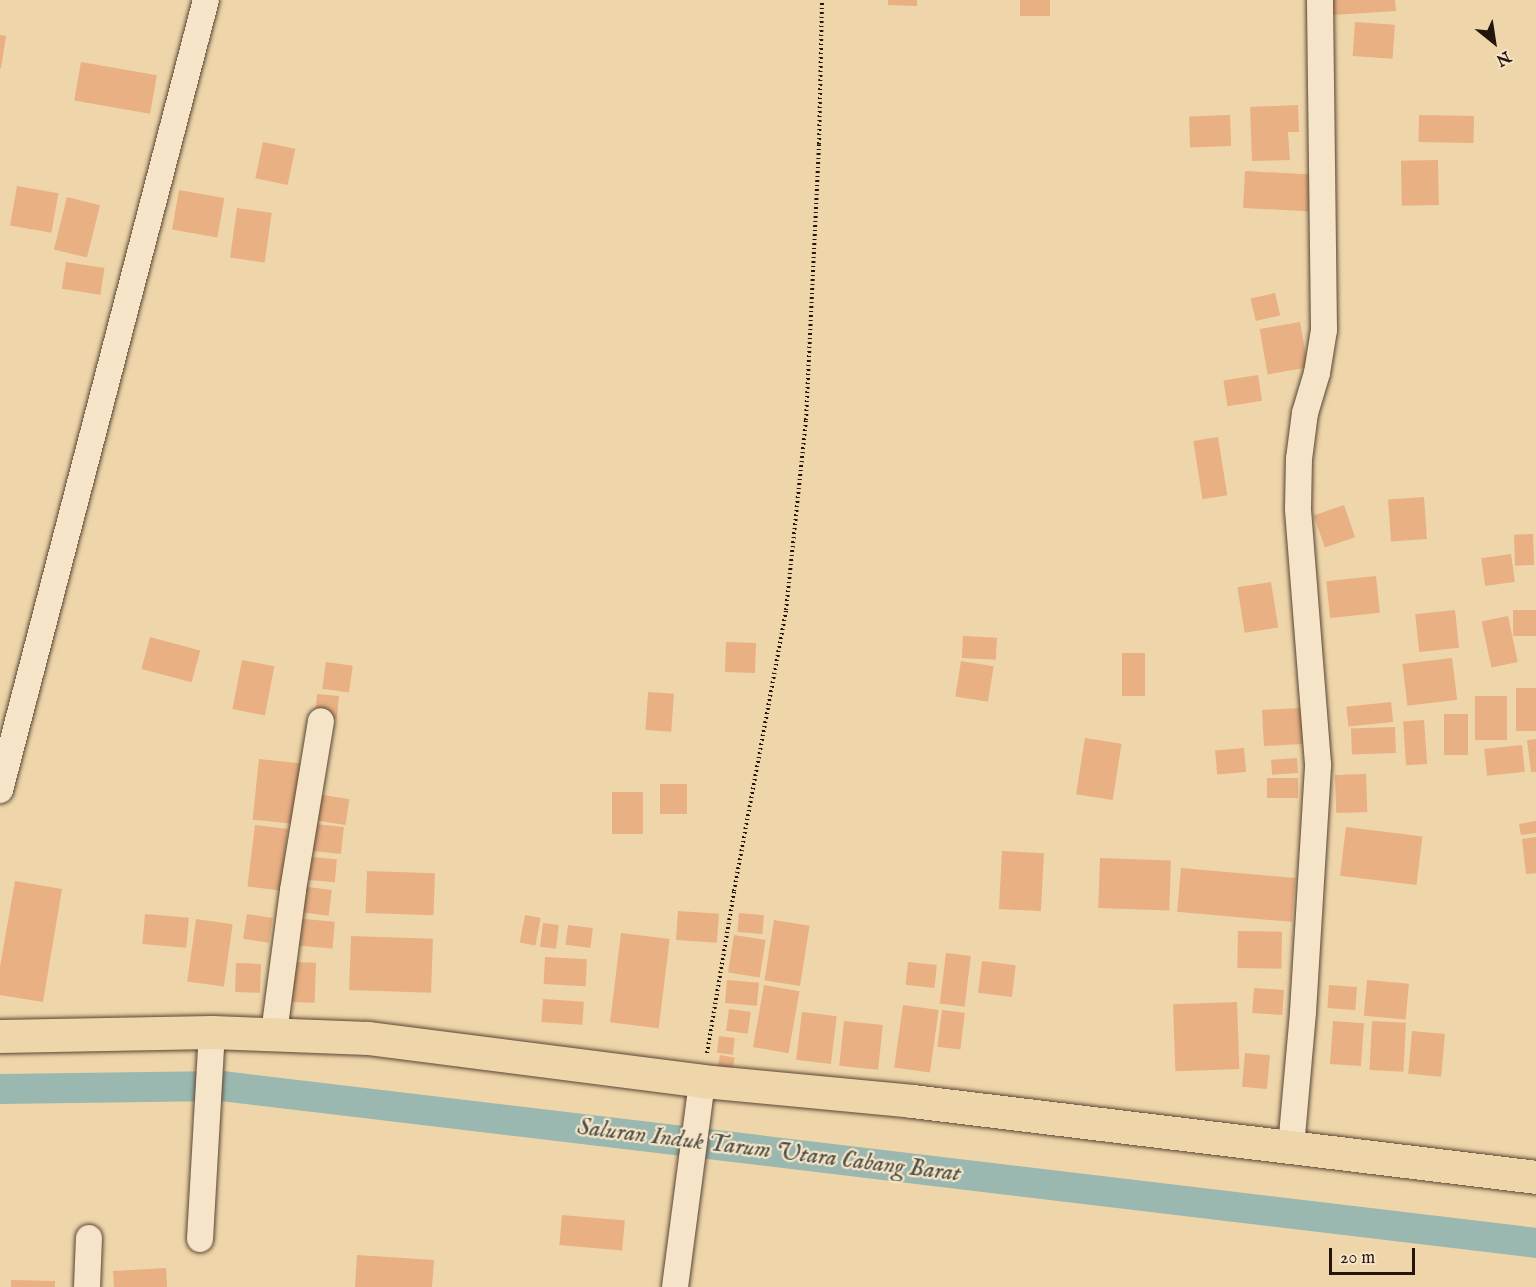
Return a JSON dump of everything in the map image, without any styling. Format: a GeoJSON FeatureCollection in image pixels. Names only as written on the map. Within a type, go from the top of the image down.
{"type":"FeatureCollection","features":[{"type":"Feature","properties":{"kind":"main road"},"geometry":{"type":"LineString","coordinates":[[0,1036],[211,1045],[274,1033],[368,1038],[700,1092],[912,1101],[1536,1177]]}},
{"type":"Feature","properties":{"kind":"street"},"geometry":{"type":"LineString","coordinates":[[0,790],[206,0]]}},
{"type":"Feature","properties":{"kind":"street"},"geometry":{"type":"LineString","coordinates":[[1291,1147],[1303,1012],[1318,764],[1298,499],[1299,459],[1305,413],[1317,373],[1324,330],[1320,0]]}},
{"type":"Feature","properties":{"kind":"street"},"geometry":{"type":"LineString","coordinates":[[274,1033],[293,890],[321,721]]}},
{"type":"Feature","properties":{"kind":"street"},"geometry":{"type":"LineString","coordinates":[[200,1239],[211,1045]]}},
{"type":"Feature","properties":{"kind":"street"},"geometry":{"type":"LineString","coordinates":[[675,1287],[700,1092]]}},
{"type":"Feature","properties":{"kind":"street"},"geometry":{"type":"LineString","coordinates":[[87,1287],[89,1238]]}},
{"type":"Feature","properties":{"kind":"path"},"geometry":{"type":"LineString","coordinates":[[700,1092],[786,609],[806,420],[819,144],[822,0]]}},
{"type":"Feature","properties":{"kind":"building"},"geometry":{"type":"Polygon","coordinates":[[[888,0],[917,0],[917,6],[888,5],[888,0]]]}},
{"type":"Feature","properties":{"kind":"building"},"geometry":{"type":"Polygon","coordinates":[[[1020,0],[1050,0],[1050,16],[1020,16],[1020,0]]]}},
{"type":"Feature","properties":{"kind":"building"},"geometry":{"type":"Polygon","coordinates":[[[1332,0],[1395,0],[1396,11],[1333,15],[1332,0]]]}},
{"type":"Feature","properties":{"kind":"building"},"geometry":{"type":"Polygon","coordinates":[[[1355,22],[1395,25],[1393,59],[1353,56],[1355,22]]]}},
{"type":"Feature","properties":{"kind":"building"},"geometry":{"type":"Polygon","coordinates":[[[0,35],[6,36],[1,68],[0,68],[0,35]]]}},
{"type":"Feature","properties":{"kind":"building"},"geometry":{"type":"Polygon","coordinates":[[[81,62],[157,75],[150,114],[74,100],[81,62]]]}},
{"type":"Feature","properties":{"kind":"building"},"geometry":{"type":"Polygon","coordinates":[[[1298,105],[1299,132],[1288,132],[1290,160],[1252,161],[1250,107],[1298,105]]]}},
{"type":"Feature","properties":{"kind":"building"},"geometry":{"type":"Polygon","coordinates":[[[1230,115],[1231,146],[1190,147],[1189,116],[1230,115]]]}},
{"type":"Feature","properties":{"kind":"building"},"geometry":{"type":"Polygon","coordinates":[[[1419,115],[1474,116],[1474,143],[1419,142],[1419,115]]]}},
{"type":"Feature","properties":{"kind":"building"},"geometry":{"type":"Polygon","coordinates":[[[263,142],[295,149],[288,185],[255,178],[263,142]]]}},
{"type":"Feature","properties":{"kind":"building"},"geometry":{"type":"Polygon","coordinates":[[[1438,160],[1439,205],[1402,206],[1401,161],[1438,160]]]}},
{"type":"Feature","properties":{"kind":"building"},"geometry":{"type":"Polygon","coordinates":[[[1245,171],[1312,175],[1310,211],[1243,208],[1245,171]]]}},
{"type":"Feature","properties":{"kind":"building"},"geometry":{"type":"Polygon","coordinates":[[[17,186],[58,193],[51,233],[10,225],[17,186]]]}},
{"type":"Feature","properties":{"kind":"building"},"geometry":{"type":"Polygon","coordinates":[[[179,190],[224,198],[217,237],[172,229],[179,190]]]}},
{"type":"Feature","properties":{"kind":"building"},"geometry":{"type":"Polygon","coordinates":[[[67,197],[100,205],[87,258],[54,249],[67,197]]]}},
{"type":"Feature","properties":{"kind":"building"},"geometry":{"type":"Polygon","coordinates":[[[237,208],[272,213],[265,262],[230,258],[237,208]]]}},
{"type":"Feature","properties":{"kind":"building"},"geometry":{"type":"Polygon","coordinates":[[[66,262],[105,268],[100,295],[62,289],[66,262]]]}},
{"type":"Feature","properties":{"kind":"building"},"geometry":{"type":"Polygon","coordinates":[[[1275,293],[1280,315],[1256,321],[1251,299],[1275,293]]]}},
{"type":"Feature","properties":{"kind":"building"},"geometry":{"type":"Polygon","coordinates":[[[1300,322],[1308,367],[1268,374],[1260,329],[1300,322]]]}},
{"type":"Feature","properties":{"kind":"building"},"geometry":{"type":"Polygon","coordinates":[[[1258,375],[1262,401],[1227,406],[1223,380],[1258,375]]]}},
{"type":"Feature","properties":{"kind":"building"},"geometry":{"type":"Polygon","coordinates":[[[1218,437],[1227,495],[1203,499],[1193,441],[1218,437]]]}},
{"type":"Feature","properties":{"kind":"building"},"geometry":{"type":"Polygon","coordinates":[[[1424,497],[1427,539],[1391,541],[1388,500],[1424,497]]]}},
{"type":"Feature","properties":{"kind":"building"},"geometry":{"type":"Polygon","coordinates":[[[1344,505],[1355,537],[1325,548],[1314,515],[1344,505]]]}},
{"type":"Feature","properties":{"kind":"building"},"geometry":{"type":"Polygon","coordinates":[[[1533,534],[1534,565],[1515,566],[1514,535],[1533,534]]]}},
{"type":"Feature","properties":{"kind":"building"},"geometry":{"type":"Polygon","coordinates":[[[1511,554],[1515,582],[1485,586],[1481,558],[1511,554]]]}},
{"type":"Feature","properties":{"kind":"building"},"geometry":{"type":"Polygon","coordinates":[[[1376,576],[1380,613],[1330,618],[1326,581],[1376,576]]]}},
{"type":"Feature","properties":{"kind":"building"},"geometry":{"type":"Polygon","coordinates":[[[1271,582],[1278,627],[1245,633],[1237,587],[1271,582]]]}},
{"type":"Feature","properties":{"kind":"building"},"geometry":{"type":"Polygon","coordinates":[[[1455,610],[1459,648],[1419,652],[1415,614],[1455,610]]]}},
{"type":"Feature","properties":{"kind":"building"},"geometry":{"type":"Polygon","coordinates":[[[1513,610],[1536,610],[1536,636],[1513,636],[1513,610]]]}},
{"type":"Feature","properties":{"kind":"building"},"geometry":{"type":"Polygon","coordinates":[[[1508,616],[1518,662],[1491,668],[1482,622],[1508,616]]]}},
{"type":"Feature","properties":{"kind":"building"},"geometry":{"type":"Polygon","coordinates":[[[963,636],[997,638],[996,660],[962,658],[963,636]]]}},
{"type":"Feature","properties":{"kind":"building"},"geometry":{"type":"Polygon","coordinates":[[[150,637],[200,650],[192,682],[141,669],[150,637]]]}},
{"type":"Feature","properties":{"kind":"building"},"geometry":{"type":"Polygon","coordinates":[[[726,642],[756,643],[755,673],[725,672],[726,642]]]}},
{"type":"Feature","properties":{"kind":"building"},"geometry":{"type":"Polygon","coordinates":[[[1122,653],[1145,653],[1145,696],[1122,696],[1122,653]]]}},
{"type":"Feature","properties":{"kind":"building"},"geometry":{"type":"Polygon","coordinates":[[[1452,658],[1457,700],[1407,706],[1402,664],[1452,658]]]}},
{"type":"Feature","properties":{"kind":"building"},"geometry":{"type":"Polygon","coordinates":[[[242,660],[274,666],[265,715],[232,709],[242,660]]]}},
{"type":"Feature","properties":{"kind":"building"},"geometry":{"type":"Polygon","coordinates":[[[961,661],[994,666],[988,702],[955,697],[961,661]]]}},
{"type":"Feature","properties":{"kind":"building"},"geometry":{"type":"Polygon","coordinates":[[[326,662],[353,666],[349,692],[322,689],[326,662]]]}},
{"type":"Feature","properties":{"kind":"building"},"geometry":{"type":"Polygon","coordinates":[[[1516,688],[1536,688],[1536,731],[1516,731],[1516,688]]]}},
{"type":"Feature","properties":{"kind":"building"},"geometry":{"type":"Polygon","coordinates":[[[648,692],[674,694],[671,732],[645,730],[648,692]]]}},
{"type":"Feature","properties":{"kind":"building"},"geometry":{"type":"Polygon","coordinates":[[[317,694],[339,696],[337,719],[315,717],[317,694]]]}},
{"type":"Feature","properties":{"kind":"building"},"geometry":{"type":"Polygon","coordinates":[[[1475,696],[1507,696],[1507,740],[1475,740],[1475,696]]]}},
{"type":"Feature","properties":{"kind":"building"},"geometry":{"type":"Polygon","coordinates":[[[1391,702],[1393,722],[1348,727],[1346,707],[1391,702]]]}},
{"type":"Feature","properties":{"kind":"building"},"geometry":{"type":"Polygon","coordinates":[[[1301,708],[1303,744],[1264,746],[1262,710],[1301,708]]]}},
{"type":"Feature","properties":{"kind":"building"},"geometry":{"type":"Polygon","coordinates":[[[1444,714],[1468,714],[1468,755],[1444,755],[1444,714]]]}},
{"type":"Feature","properties":{"kind":"building"},"geometry":{"type":"Polygon","coordinates":[[[1424,720],[1427,764],[1406,765],[1403,721],[1424,720]]]}},
{"type":"Feature","properties":{"kind":"building"},"geometry":{"type":"Polygon","coordinates":[[[1395,727],[1396,753],[1352,755],[1351,729],[1395,727]]]}},
{"type":"Feature","properties":{"kind":"building"},"geometry":{"type":"Polygon","coordinates":[[[1085,738],[1122,744],[1113,800],[1076,794],[1085,738]]]}},
{"type":"Feature","properties":{"kind":"building"},"geometry":{"type":"Polygon","coordinates":[[[1536,739],[1536,772],[1531,772],[1527,740],[1536,739]]]}},
{"type":"Feature","properties":{"kind":"building"},"geometry":{"type":"Polygon","coordinates":[[[1522,745],[1525,772],[1487,776],[1484,749],[1522,745]]]}},
{"type":"Feature","properties":{"kind":"building"},"geometry":{"type":"Polygon","coordinates":[[[1244,748],[1246,772],[1217,774],[1215,751],[1244,748]]]}},
{"type":"Feature","properties":{"kind":"building"},"geometry":{"type":"Polygon","coordinates":[[[1297,758],[1298,773],[1272,775],[1271,760],[1297,758]]]}},
{"type":"Feature","properties":{"kind":"building"},"geometry":{"type":"Polygon","coordinates":[[[259,759],[304,764],[297,824],[253,820],[259,759]]]}},
{"type":"Feature","properties":{"kind":"building"},"geometry":{"type":"Polygon","coordinates":[[[1366,774],[1367,812],[1336,813],[1335,775],[1366,774]]]}},
{"type":"Feature","properties":{"kind":"building"},"geometry":{"type":"Polygon","coordinates":[[[1267,778],[1298,778],[1298,798],[1267,798],[1267,778]]]}},
{"type":"Feature","properties":{"kind":"building"},"geometry":{"type":"Polygon","coordinates":[[[660,784],[687,784],[687,814],[660,814],[660,784]]]}},
{"type":"Feature","properties":{"kind":"building"},"geometry":{"type":"Polygon","coordinates":[[[612,792],[643,792],[643,834],[612,834],[612,792]]]}},
{"type":"Feature","properties":{"kind":"building"},"geometry":{"type":"Polygon","coordinates":[[[310,793],[350,799],[345,825],[306,819],[310,793]]]}},
{"type":"Feature","properties":{"kind":"building"},"geometry":{"type":"Polygon","coordinates":[[[1536,821],[1536,833],[1521,835],[1519,824],[1536,821]]]}},
{"type":"Feature","properties":{"kind":"building"},"geometry":{"type":"Polygon","coordinates":[[[305,823],[344,827],[341,854],[302,850],[305,823]]]}},
{"type":"Feature","properties":{"kind":"building"},"geometry":{"type":"Polygon","coordinates":[[[255,825],[288,829],[280,891],[247,887],[255,825]]]}},
{"type":"Feature","properties":{"kind":"building"},"geometry":{"type":"Polygon","coordinates":[[[1346,827],[1422,836],[1416,885],[1340,876],[1346,827]]]}},
{"type":"Feature","properties":{"kind":"building"},"geometry":{"type":"Polygon","coordinates":[[[1536,837],[1536,873],[1526,874],[1522,839],[1536,837]]]}},
{"type":"Feature","properties":{"kind":"building"},"geometry":{"type":"Polygon","coordinates":[[[1002,851],[1044,853],[1041,911],[999,909],[1002,851]]]}},
{"type":"Feature","properties":{"kind":"building"},"geometry":{"type":"Polygon","coordinates":[[[300,856],[337,859],[335,882],[298,879],[300,856]]]}},
{"type":"Feature","properties":{"kind":"building"},"geometry":{"type":"Polygon","coordinates":[[[1100,858],[1171,860],[1169,910],[1098,908],[1100,858]]]}},
{"type":"Feature","properties":{"kind":"building"},"geometry":{"type":"Polygon","coordinates":[[[1181,868],[1296,878],[1292,922],[1177,912],[1181,868]]]}},
{"type":"Feature","properties":{"kind":"building"},"geometry":{"type":"Polygon","coordinates":[[[367,871],[435,873],[433,915],[366,913],[367,871]]]}},
{"type":"Feature","properties":{"kind":"building"},"geometry":{"type":"Polygon","coordinates":[[[15,881],[62,889],[43,1002],[0,995],[0,967],[15,881]]]}},
{"type":"Feature","properties":{"kind":"building"},"geometry":{"type":"Polygon","coordinates":[[[300,886],[332,890],[329,916],[297,912],[300,886]]]}},
{"type":"Feature","properties":{"kind":"building"},"geometry":{"type":"Polygon","coordinates":[[[678,911],[719,914],[717,943],[676,940],[678,911]]]}},
{"type":"Feature","properties":{"kind":"building"},"geometry":{"type":"Polygon","coordinates":[[[739,913],[764,915],[762,934],[737,932],[739,913]]]}},
{"type":"Feature","properties":{"kind":"building"},"geometry":{"type":"Polygon","coordinates":[[[145,914],[189,918],[186,948],[142,944],[145,914]]]}},
{"type":"Feature","properties":{"kind":"building"},"geometry":{"type":"Polygon","coordinates":[[[247,914],[273,918],[269,943],[243,939],[247,914]]]}},
{"type":"Feature","properties":{"kind":"building"},"geometry":{"type":"Polygon","coordinates":[[[525,915],[541,918],[535,946],[520,942],[525,915]]]}},
{"type":"Feature","properties":{"kind":"building"},"geometry":{"type":"Polygon","coordinates":[[[293,918],[335,922],[332,949],[291,945],[293,918]]]}},
{"type":"Feature","properties":{"kind":"building"},"geometry":{"type":"Polygon","coordinates":[[[196,919],[233,924],[224,987],[187,981],[196,919]]]}},
{"type":"Feature","properties":{"kind":"building"},"geometry":{"type":"Polygon","coordinates":[[[774,920],[810,926],[800,986],[764,980],[774,920]]]}},
{"type":"Feature","properties":{"kind":"building"},"geometry":{"type":"Polygon","coordinates":[[[543,923],[559,925],[556,949],[540,947],[543,923]]]}},
{"type":"Feature","properties":{"kind":"building"},"geometry":{"type":"Polygon","coordinates":[[[568,925],[593,928],[590,948],[566,945],[568,925]]]}},
{"type":"Feature","properties":{"kind":"building"},"geometry":{"type":"Polygon","coordinates":[[[1238,931],[1282,932],[1281,969],[1237,968],[1238,931]]]}},
{"type":"Feature","properties":{"kind":"building"},"geometry":{"type":"Polygon","coordinates":[[[621,933],[670,939],[659,1028],[610,1022],[621,933]]]}},
{"type":"Feature","properties":{"kind":"building"},"geometry":{"type":"Polygon","coordinates":[[[734,935],[766,940],[760,978],[728,973],[734,935]]]}},
{"type":"Feature","properties":{"kind":"building"},"geometry":{"type":"Polygon","coordinates":[[[351,936],[433,939],[431,993],[349,990],[351,936]]]}},
{"type":"Feature","properties":{"kind":"building"},"geometry":{"type":"Polygon","coordinates":[[[946,953],[971,956],[965,1007],[940,1004],[946,953]]]}},
{"type":"Feature","properties":{"kind":"building"},"geometry":{"type":"Polygon","coordinates":[[[545,957],[587,959],[586,986],[544,984],[545,957]]]}},
{"type":"Feature","properties":{"kind":"building"},"geometry":{"type":"Polygon","coordinates":[[[982,961],[1016,965],[1012,997],[978,993],[982,961]]]}},
{"type":"Feature","properties":{"kind":"building"},"geometry":{"type":"Polygon","coordinates":[[[293,962],[316,963],[315,1003],[292,1002],[293,962]]]}},
{"type":"Feature","properties":{"kind":"building"},"geometry":{"type":"Polygon","coordinates":[[[908,962],[937,965],[934,988],[906,985],[908,962]]]}},
{"type":"Feature","properties":{"kind":"building"},"geometry":{"type":"Polygon","coordinates":[[[236,963],[261,964],[260,993],[235,992],[236,963]]]}},
{"type":"Feature","properties":{"kind":"building"},"geometry":{"type":"Polygon","coordinates":[[[727,980],[759,983],[757,1006],[725,1003],[727,980]]]}},
{"type":"Feature","properties":{"kind":"building"},"geometry":{"type":"Polygon","coordinates":[[[1367,980],[1409,984],[1406,1020],[1364,1016],[1367,980]]]}},
{"type":"Feature","properties":{"kind":"building"},"geometry":{"type":"Polygon","coordinates":[[[764,985],[799,991],[789,1053],[753,1047],[764,985]]]}},
{"type":"Feature","properties":{"kind":"building"},"geometry":{"type":"Polygon","coordinates":[[[1329,985],[1357,987],[1355,1010],[1327,1008],[1329,985]]]}},
{"type":"Feature","properties":{"kind":"building"},"geometry":{"type":"Polygon","coordinates":[[[1254,988],[1284,990],[1282,1015],[1252,1013],[1254,988]]]}},
{"type":"Feature","properties":{"kind":"building"},"geometry":{"type":"Polygon","coordinates":[[[543,999],[584,1002],[582,1025],[541,1022],[543,999]]]}},
{"type":"Feature","properties":{"kind":"building"},"geometry":{"type":"Polygon","coordinates":[[[1237,1002],[1239,1069],[1175,1071],[1173,1004],[1237,1002]]]}},
{"type":"Feature","properties":{"kind":"building"},"geometry":{"type":"Polygon","coordinates":[[[903,1005],[939,1010],[930,1072],[894,1067],[903,1005]]]}},
{"type":"Feature","properties":{"kind":"building"},"geometry":{"type":"Polygon","coordinates":[[[729,1009],[751,1012],[748,1034],[726,1031],[729,1009]]]}},
{"type":"Feature","properties":{"kind":"building"},"geometry":{"type":"Polygon","coordinates":[[[942,1010],[965,1013],[960,1050],[937,1047],[942,1010]]]}},
{"type":"Feature","properties":{"kind":"building"},"geometry":{"type":"Polygon","coordinates":[[[802,1012],[837,1016],[831,1064],[796,1060],[802,1012]]]}},
{"type":"Feature","properties":{"kind":"building"},"geometry":{"type":"Polygon","coordinates":[[[844,1021],[883,1025],[878,1070],[839,1066],[844,1021]]]}},
{"type":"Feature","properties":{"kind":"building"},"geometry":{"type":"Polygon","coordinates":[[[1333,1021],[1364,1023],[1361,1066],[1330,1064],[1333,1021]]]}},
{"type":"Feature","properties":{"kind":"building"},"geometry":{"type":"Polygon","coordinates":[[[1372,1021],[1406,1023],[1403,1072],[1369,1070],[1372,1021]]]}},
{"type":"Feature","properties":{"kind":"building"},"geometry":{"type":"Polygon","coordinates":[[[1412,1031],[1445,1034],[1441,1077],[1408,1074],[1412,1031]]]}},
{"type":"Feature","properties":{"kind":"building"},"geometry":{"type":"Polygon","coordinates":[[[719,1036],[735,1038],[733,1055],[717,1053],[719,1036]]]}},
{"type":"Feature","properties":{"kind":"building"},"geometry":{"type":"Polygon","coordinates":[[[1245,1053],[1270,1055],[1267,1089],[1242,1087],[1245,1053]]]}},
{"type":"Feature","properties":{"kind":"building"},"geometry":{"type":"Polygon","coordinates":[[[720,1055],[735,1058],[732,1071],[718,1068],[720,1055]]]}},
{"type":"Feature","properties":{"kind":"building"},"geometry":{"type":"Polygon","coordinates":[[[562,1215],[625,1220],[622,1250],[559,1245],[562,1215]]]}},
{"type":"Feature","properties":{"kind":"building"},"geometry":{"type":"Polygon","coordinates":[[[357,1255],[434,1260],[432,1287],[355,1287],[357,1255]]]}},
{"type":"Feature","properties":{"kind":"building"},"geometry":{"type":"Polygon","coordinates":[[[166,1268],[167,1287],[114,1287],[113,1271],[166,1268]]]}},
{"type":"Feature","properties":{"kind":"building"},"geometry":{"type":"Polygon","coordinates":[[[11,1280],[55,1281],[55,1287],[11,1287],[11,1280]]]}},
{"type":"Feature","properties":{"kind":"waterway","name":"Saluran Induk Tarum Utara Cabang Barat"},"geometry":{"type":"LineString","coordinates":[[0,1089],[222,1086],[1536,1243]]}}]}
